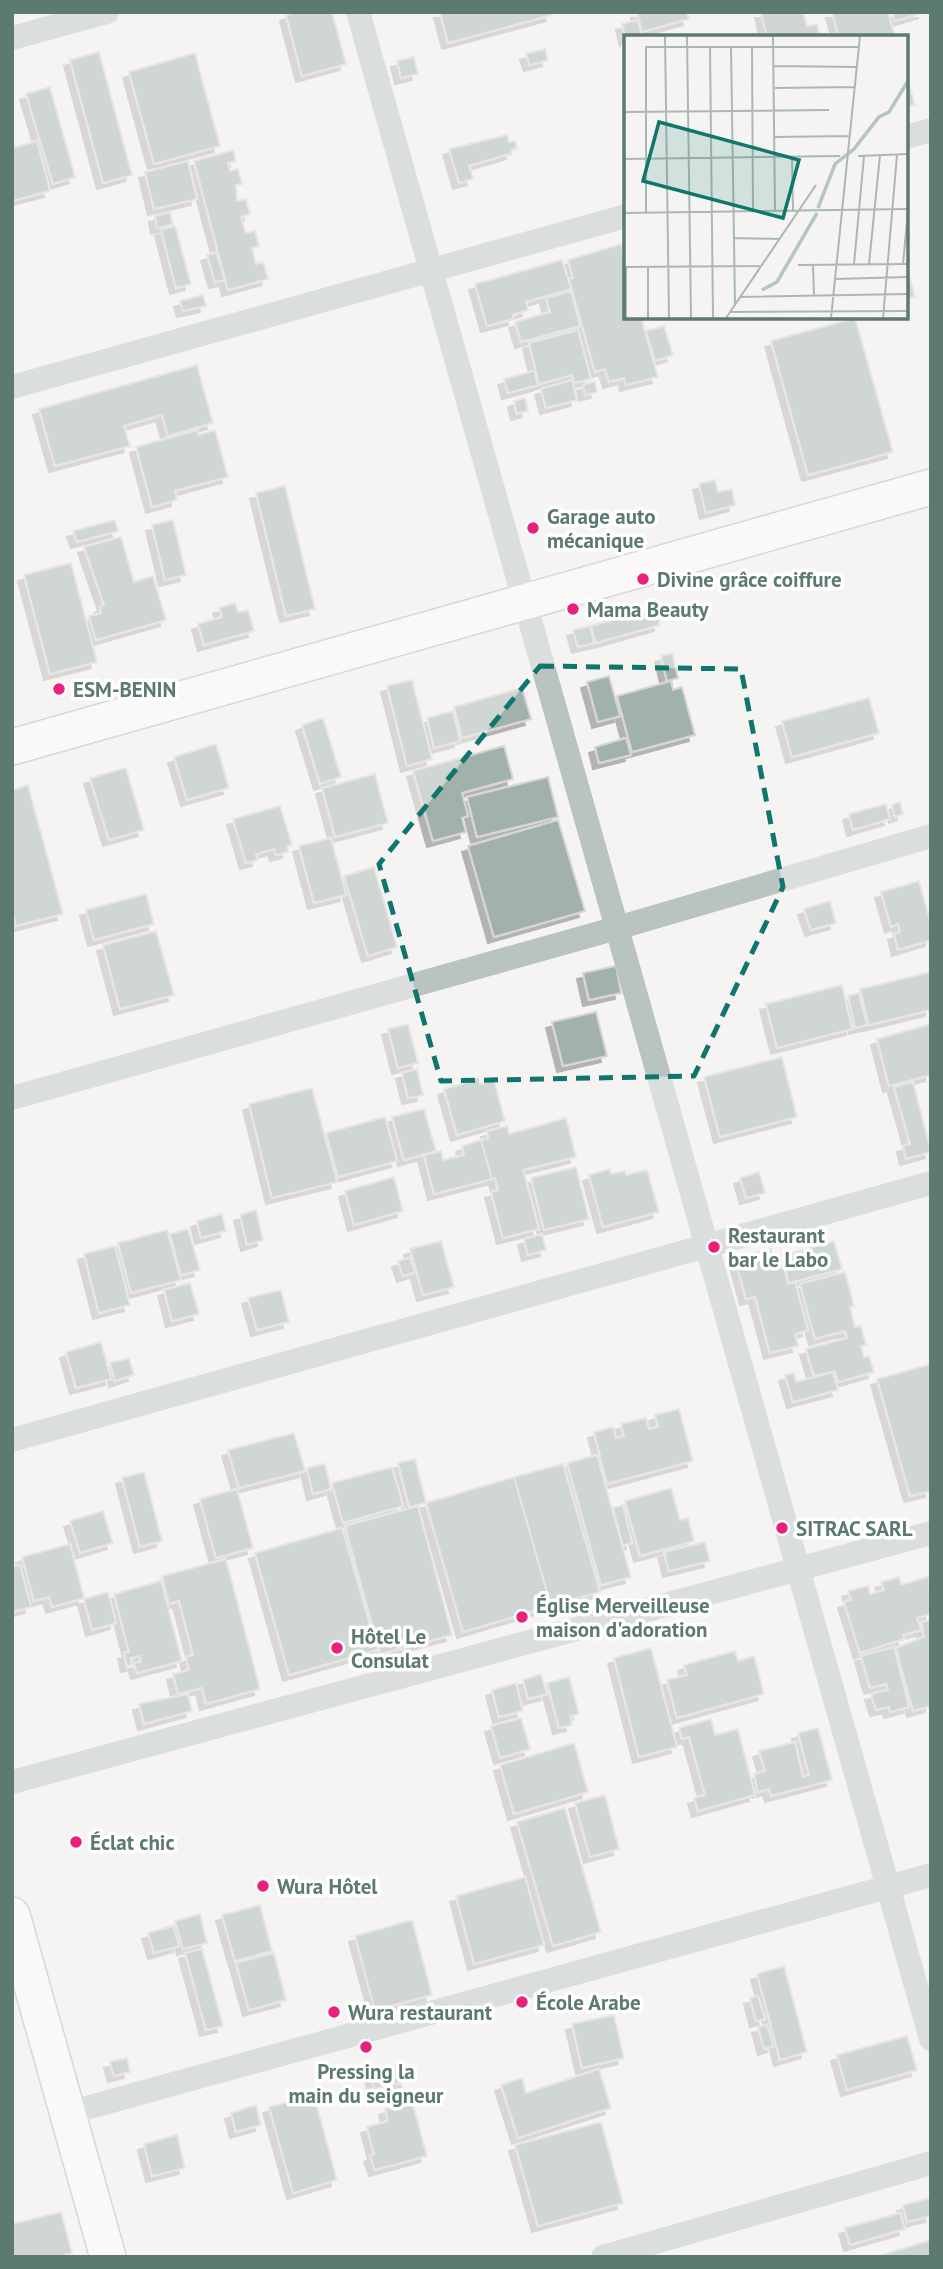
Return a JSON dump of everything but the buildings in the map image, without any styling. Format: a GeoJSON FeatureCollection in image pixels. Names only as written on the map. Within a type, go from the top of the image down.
{"type":"FeatureCollection","features":[{"type":"Feature","properties":{"kind":"street"},"geometry":{"type":"LineString","coordinates":[[12,38],[107,12]]}},
{"type":"Feature","properties":{"kind":"street"},"geometry":{"type":"LineString","coordinates":[[358,12],[931,2039]]}},
{"type":"Feature","properties":{"kind":"street"},"geometry":{"type":"LineString","coordinates":[[908,136],[931,130]]}},
{"type":"Feature","properties":{"kind":"street"},"geometry":{"type":"LineString","coordinates":[[12,387],[624,217]]}},
{"type":"Feature","properties":{"kind":"street"},"geometry":{"type":"LineString","coordinates":[[12,747],[931,487]]}},
{"type":"Feature","properties":{"kind":"street"},"geometry":{"type":"LineString","coordinates":[[12,1098],[617,928],[931,836]]}},
{"type":"Feature","properties":{"kind":"street"},"geometry":{"type":"LineString","coordinates":[[12,1440],[931,1183]]}},
{"type":"Feature","properties":{"kind":"street"},"geometry":{"type":"LineString","coordinates":[[12,1783],[931,1533]]}},
{"type":"Feature","properties":{"kind":"street"},"geometry":{"type":"LineString","coordinates":[[68,2113],[931,1875]]}},
{"type":"Feature","properties":{"kind":"street"},"geometry":{"type":"LineString","coordinates":[[12,1915],[108,2257]]}},
{"type":"Feature","properties":{"kind":"street"},"geometry":{"type":"LineString","coordinates":[[603,2257],[931,2163]]}},
{"type":"Feature","properties":{"kind":"highlighted area"},"geometry":{"type":"Polygon","coordinates":[[[540,666],[741,669],[783,887],[694,1076],[441,1081],[379,864],[540,666]]]}},
{"type":"Feature","properties":{"kind":"place","name":"Garage auto mécanique"},"geometry":{"type":"Point","coordinates":[533,528]}},
{"type":"Feature","properties":{"kind":"place","name":"Divine grâce coiffure"},"geometry":{"type":"Point","coordinates":[643,579]}},
{"type":"Feature","properties":{"kind":"place","name":"Mama Beauty"},"geometry":{"type":"Point","coordinates":[573,609]}},
{"type":"Feature","properties":{"kind":"place","name":"ESM-BENIN"},"geometry":{"type":"Point","coordinates":[59,689]}},
{"type":"Feature","properties":{"kind":"place","name":"Restaurant bar le Labo"},"geometry":{"type":"Point","coordinates":[714,1247]}},
{"type":"Feature","properties":{"kind":"place","name":"SITRAC SARL"},"geometry":{"type":"Point","coordinates":[782,1528]}},
{"type":"Feature","properties":{"kind":"place","name":"Église Merveilleuse maison d'adoration"},"geometry":{"type":"Point","coordinates":[522,1617]}},
{"type":"Feature","properties":{"kind":"place","name":"Hôtel Le Consulat"},"geometry":{"type":"Point","coordinates":[337,1648]}},
{"type":"Feature","properties":{"kind":"place","name":"Éclat chic"},"geometry":{"type":"Point","coordinates":[76,1842]}},
{"type":"Feature","properties":{"kind":"place","name":"Wura Hôtel"},"geometry":{"type":"Point","coordinates":[263,1886]}},
{"type":"Feature","properties":{"kind":"place","name":"École Arabe"},"geometry":{"type":"Point","coordinates":[522,2002]}},
{"type":"Feature","properties":{"kind":"place","name":"Wura restaurant"},"geometry":{"type":"Point","coordinates":[334,2012]}},
{"type":"Feature","properties":{"kind":"place","name":"Pressing la main du seigneur"},"geometry":{"type":"Point","coordinates":[366,2047]}}]}
